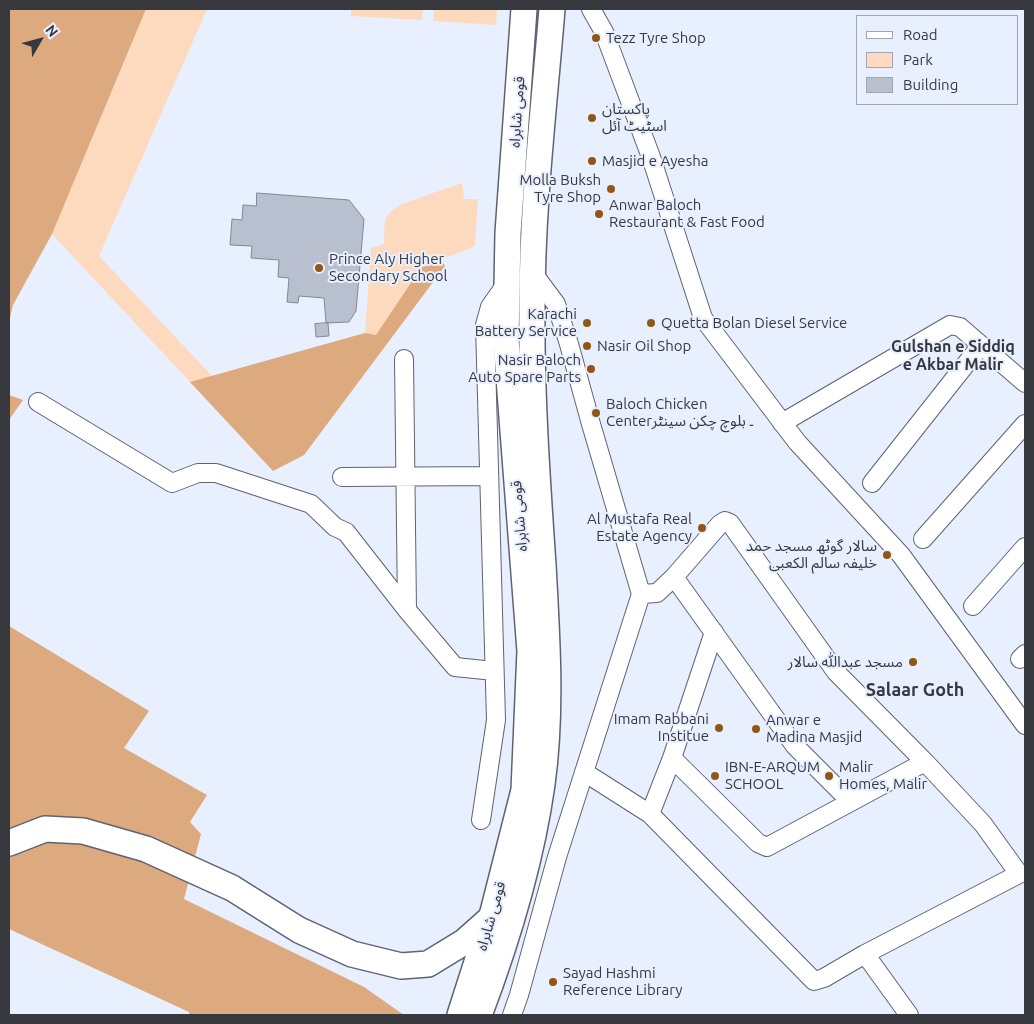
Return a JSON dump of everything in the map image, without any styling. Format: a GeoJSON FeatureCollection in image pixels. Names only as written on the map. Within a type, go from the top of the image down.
{"type":"FeatureCollection","features":[{"type":"Feature","properties":{"kind":"highway","name":"قومی شاہراہ"},"geometry":{"type":"LineString","coordinates":[[460,1015],[491,918],[524,790],[530,651],[506,340],[506,284],[524,9]]}},
{"type":"Feature","properties":{"kind":"highway","name":"قومی شاہراہ"},"geometry":{"type":"LineString","coordinates":[[479,1015],[512,917],[533,839],[543,782],[548,669],[535,440],[532,304],[539,161],[552,9]]}},
{"type":"Feature","properties":{"kind":"highway"},"geometry":{"type":"LineString","coordinates":[[9,843],[45,829],[83,831],[146,849],[232,888],[308,934],[352,954],[401,966],[428,964],[464,942],[491,918]]}},
{"type":"Feature","properties":{"kind":"street"},"geometry":{"type":"LineString","coordinates":[[591,9],[604,32],[651,157],[703,318],[796,442],[901,555],[1025,725]]}},
{"type":"Feature","properties":{"kind":"street"},"geometry":{"type":"LineString","coordinates":[[512,1015],[522,986],[557,856],[640,594],[556,304],[533,273]]}},
{"type":"Feature","properties":{"kind":"street"},"geometry":{"type":"LineString","coordinates":[[481,820],[496,720],[486,325],[490,307],[506,284]]}},
{"type":"Feature","properties":{"kind":"street"},"geometry":{"type":"LineString","coordinates":[[782,423],[950,325],[960,327],[1025,383]]}},
{"type":"Feature","properties":{"kind":"street"},"geometry":{"type":"LineString","coordinates":[[872,483],[981,345]]}},
{"type":"Feature","properties":{"kind":"street"},"geometry":{"type":"LineString","coordinates":[[404,359],[407,476],[407,610]]}},
{"type":"Feature","properties":{"kind":"street"},"geometry":{"type":"LineString","coordinates":[[38,402],[172,483],[198,473],[216,473],[311,504],[335,527],[346,532],[407,610],[455,667],[494,671]]}},
{"type":"Feature","properties":{"kind":"street"},"geometry":{"type":"LineString","coordinates":[[923,539],[1025,424]]}},
{"type":"Feature","properties":{"kind":"street"},"geometry":{"type":"LineString","coordinates":[[342,477],[489,476]]}},
{"type":"Feature","properties":{"kind":"street"},"geometry":{"type":"LineString","coordinates":[[584,772],[650,814],[814,981],[824,978],[865,954],[1022,878],[983,824],[836,672],[730,523],[725,521],[720,524],[674,577],[657,593],[640,594]]}},
{"type":"Feature","properties":{"kind":"street"},"geometry":{"type":"LineString","coordinates":[[973,606],[1025,547]]}},
{"type":"Feature","properties":{"kind":"street"},"geometry":{"type":"LineString","coordinates":[[674,577],[795,746],[851,802]]}},
{"type":"Feature","properties":{"kind":"street"},"geometry":{"type":"LineString","coordinates":[[650,814],[672,758],[714,632]]}},
{"type":"Feature","properties":{"kind":"street"},"geometry":{"type":"LineString","coordinates":[[672,758],[758,843],[767,847],[925,762]]}},
{"type":"Feature","properties":{"kind":"street"},"geometry":{"type":"LineString","coordinates":[[865,954],[910,1015]]}},
{"type":"Feature","properties":{"kind":"green space"},"geometry":{"type":"Polygon","coordinates":[[[146,9],[207,9],[99,256],[212,376],[365,333],[371,248],[384,244],[385,225],[390,212],[402,204],[462,183],[464,199],[478,199],[475,246],[441,260],[445,266],[304,455],[273,471],[52,234],[146,9]]]}},
{"type":"Feature","properties":{"kind":"green space"},"geometry":{"type":"Polygon","coordinates":[[[351,9],[423,9],[422,20],[351,16],[351,9]]]}},
{"type":"Feature","properties":{"kind":"green space"},"geometry":{"type":"Polygon","coordinates":[[[434,9],[497,9],[496,25],[433,21],[434,9]]]}},
{"type":"Feature","properties":{"kind":"shaded area"},"geometry":{"type":"Polygon","coordinates":[[[9,9],[146,9],[52,234],[13,305],[9,322],[9,9]]]}},
{"type":"Feature","properties":{"kind":"shaded area"},"geometry":{"type":"Polygon","coordinates":[[[441,260],[445,266],[304,455],[273,471],[190,382],[365,333],[376,335],[421,268],[441,260]]]}},
{"type":"Feature","properties":{"kind":"shaded area"},"geometry":{"type":"Polygon","coordinates":[[[9,395],[23,400],[9,420],[9,395]]]}},
{"type":"Feature","properties":{"kind":"shaded area"},"geometry":{"type":"Polygon","coordinates":[[[9,626],[149,711],[124,748],[207,795],[190,822],[201,834],[184,899],[364,987],[404,1015],[189,1015],[189,1012],[9,929],[9,626]]]}},
{"type":"Feature","properties":{"kind":"building","name":"Prince Aly Higher Secondary School"},"geometry":{"type":"Polygon","coordinates":[[[257,193],[349,200],[364,219],[356,311],[349,322],[326,323],[324,298],[299,296],[298,303],[287,302],[289,278],[278,277],[279,260],[251,258],[252,246],[230,245],[232,219],[242,220],[243,205],[256,206],[257,193]]]}},
{"type":"Feature","properties":{"kind":"building"},"geometry":{"type":"Polygon","coordinates":[[[328,323],[329,336],[316,337],[315,324],[328,323]]]}},
{"type":"Feature","properties":{"kind":"place","name":"Tezz Tyre Shop"},"geometry":{"type":"Point","coordinates":[596,38]}},
{"type":"Feature","properties":{"kind":"place","name":"پاکستان اسٹیٹ آئل"},"geometry":{"type":"Point","coordinates":[592,118]}},
{"type":"Feature","properties":{"kind":"place","name":"Masjid e Ayesha"},"geometry":{"type":"Point","coordinates":[592,161]}},
{"type":"Feature","properties":{"kind":"place","name":"Molla Buksh Tyre Shop"},"geometry":{"type":"Point","coordinates":[611,189]}},
{"type":"Feature","properties":{"kind":"place","name":"Anwar Baloch Restaurant & Fast Food"},"geometry":{"type":"Point","coordinates":[599,214]}},
{"type":"Feature","properties":{"kind":"place","name":"Prince Aly Higher Secondary School"},"geometry":{"type":"Point","coordinates":[319,268]}},
{"type":"Feature","properties":{"kind":"place","name":"Karachi Battery Service"},"geometry":{"type":"Point","coordinates":[587,323]}},
{"type":"Feature","properties":{"kind":"place","name":"Quetta Bolan Diesel Service"},"geometry":{"type":"Point","coordinates":[651,323]}},
{"type":"Feature","properties":{"kind":"place","name":"Nasir Oil Shop"},"geometry":{"type":"Point","coordinates":[587,346]}},
{"type":"Feature","properties":{"kind":"place","name":"Nasir Baloch Auto Spare Parts"},"geometry":{"type":"Point","coordinates":[591,369]}},
{"type":"Feature","properties":{"kind":"place","name":"Baloch Chicken Center۔ بلوچ چکن سینٹر"},"geometry":{"type":"Point","coordinates":[596,413]}},
{"type":"Feature","properties":{"kind":"place","name":"Al Mustafa Real Estate Agency"},"geometry":{"type":"Point","coordinates":[702,528]}},
{"type":"Feature","properties":{"kind":"place","name":"سالار گوٹھ مسجد حمد خلیفہ سالم الکعبی"},"geometry":{"type":"Point","coordinates":[887,555]}},
{"type":"Feature","properties":{"kind":"place","name":"مسجد عبداللّٰہ سالار"},"geometry":{"type":"Point","coordinates":[913,662]}},
{"type":"Feature","properties":{"kind":"place","name":"Imam Rabbani Institue"},"geometry":{"type":"Point","coordinates":[719,728]}},
{"type":"Feature","properties":{"kind":"place","name":"Anwar e Madina Masjid"},"geometry":{"type":"Point","coordinates":[756,729]}},
{"type":"Feature","properties":{"kind":"place","name":"IBN-E-ARQUM SCHOOL"},"geometry":{"type":"Point","coordinates":[715,776]}},
{"type":"Feature","properties":{"kind":"place","name":"Malir Homes, Malir"},"geometry":{"type":"Point","coordinates":[829,776]}},
{"type":"Feature","properties":{"kind":"place","name":"Sayad Hashmi Reference Library"},"geometry":{"type":"Point","coordinates":[553,982]}},
{"type":"Feature","properties":{"kind":"district","name":"Gulshan e Siddiq e Akbar Malir"},"geometry":{"type":"Point","coordinates":[953,356]}},
{"type":"Feature","properties":{"kind":"district","name":"Salaar Goth"},"geometry":{"type":"Point","coordinates":[915,690]}}]}
